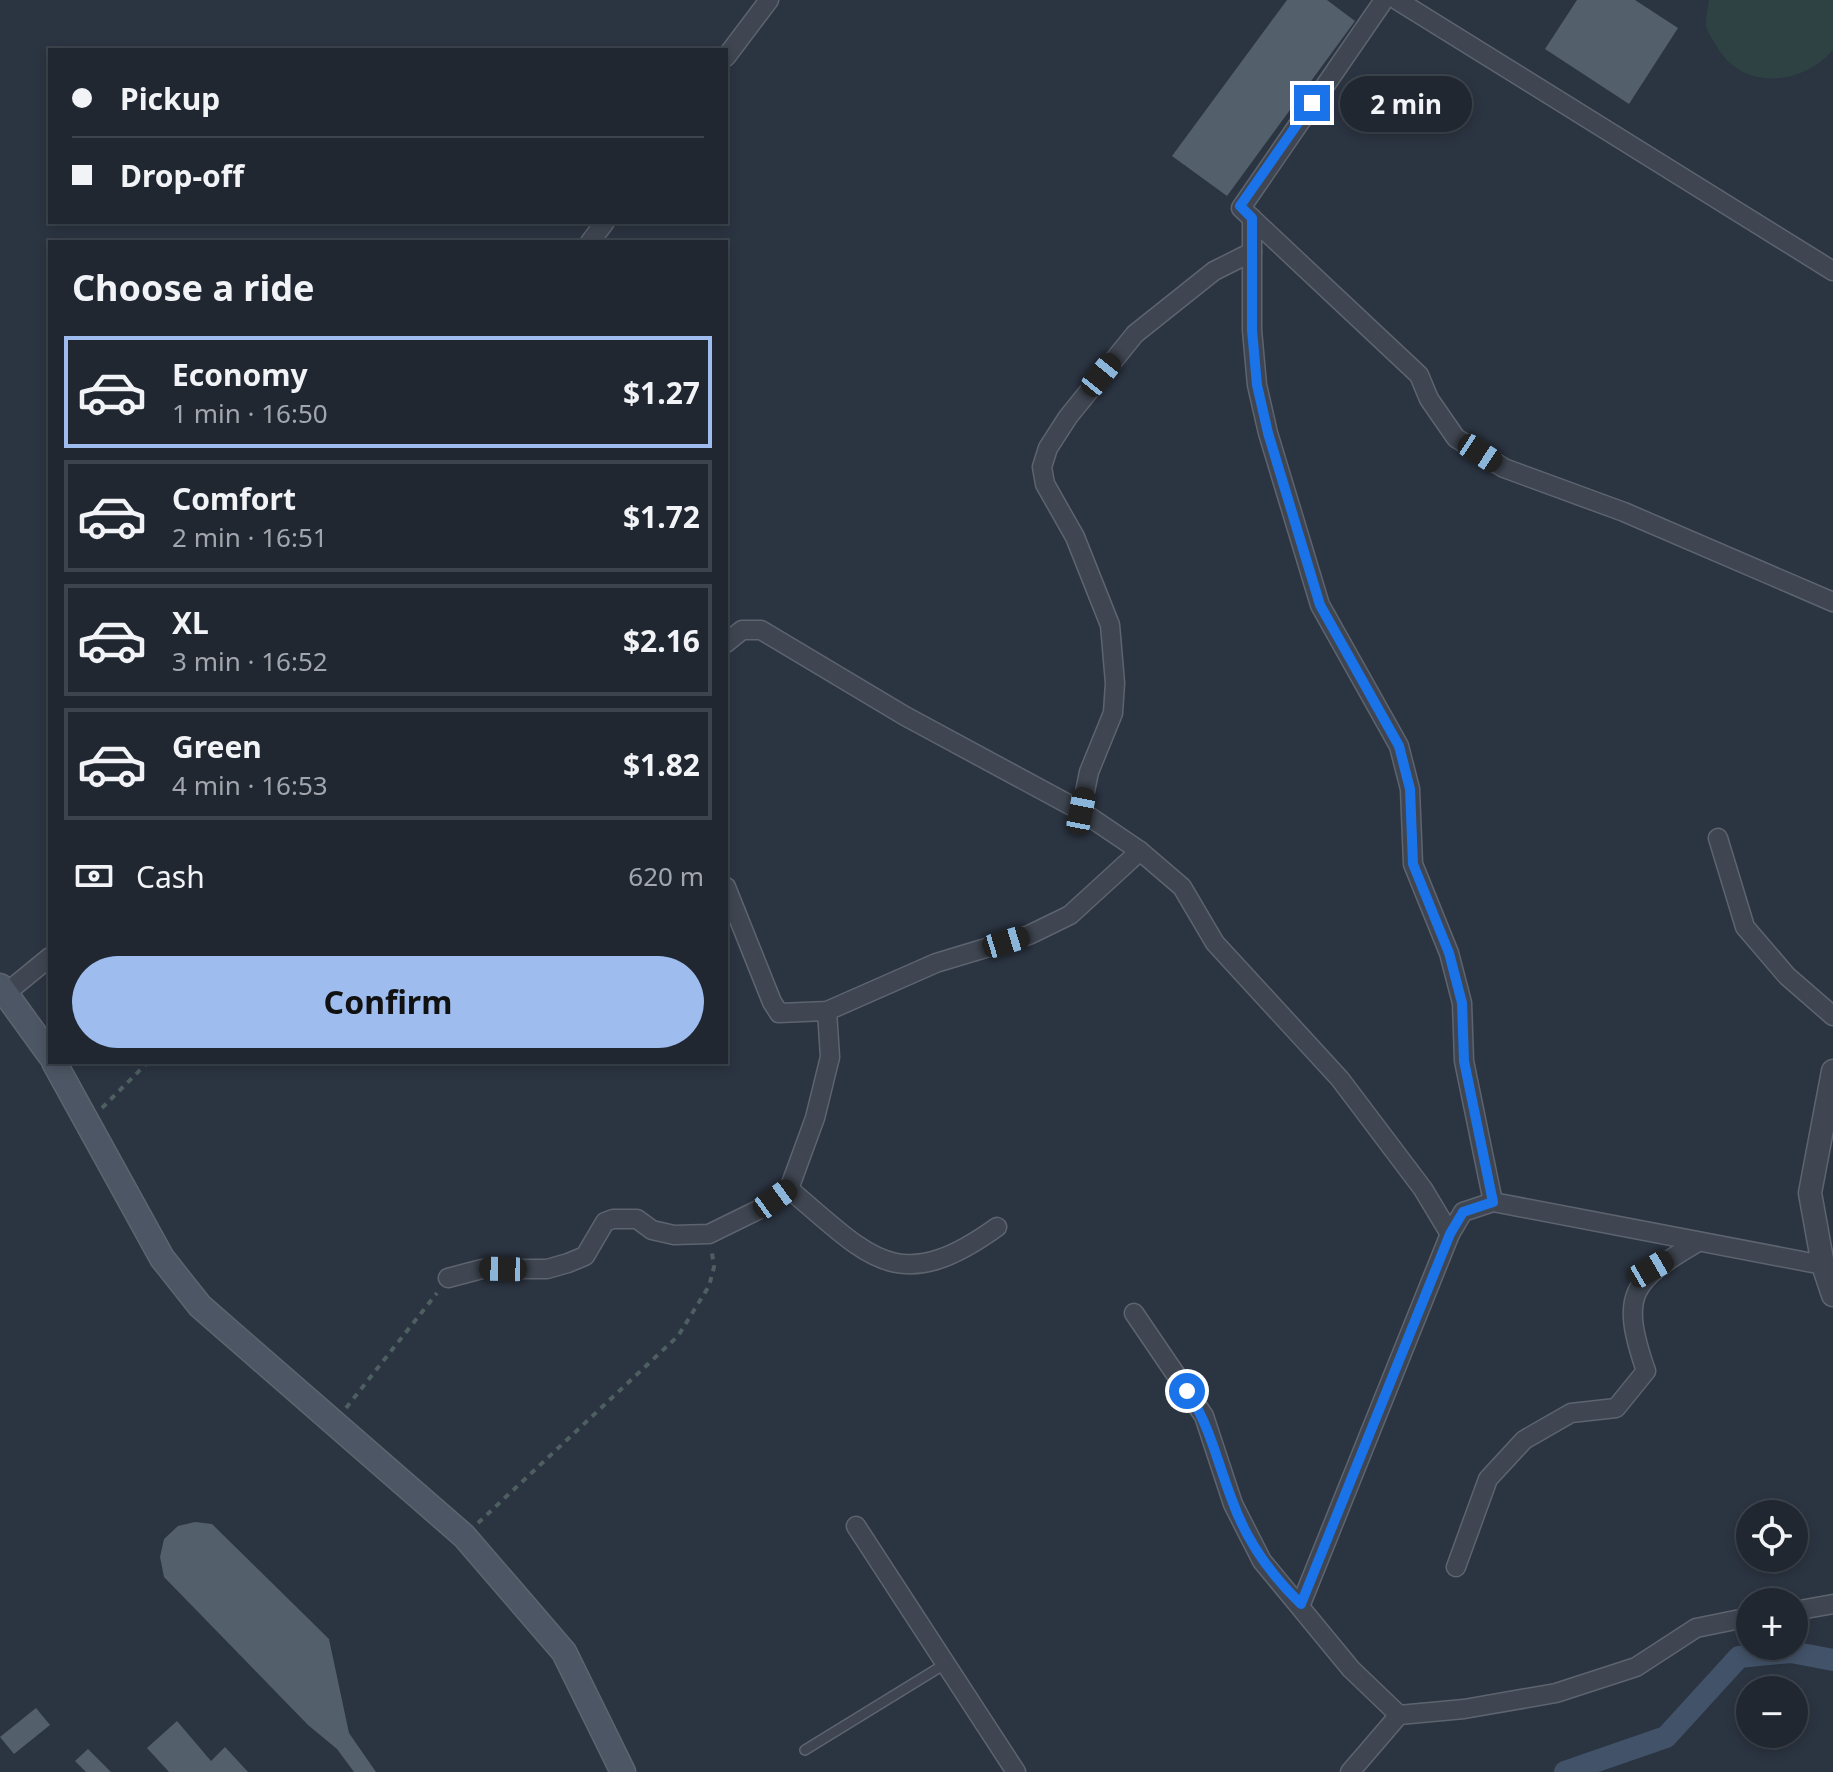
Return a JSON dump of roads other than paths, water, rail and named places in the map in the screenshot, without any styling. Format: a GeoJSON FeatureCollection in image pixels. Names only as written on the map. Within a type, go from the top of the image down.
{"type":"FeatureCollection","features":[{"type":"Feature","properties":{"kind":"main road"},"geometry":{"type":"LineString","coordinates":[[3,990],[48,1052]]}},
{"type":"Feature","properties":{"kind":"main road"},"geometry":{"type":"LineString","coordinates":[[55,1064],[90,1122],[162,1258],[200,1306],[464,1536],[564,1652],[623,1772]]}},
{"type":"Feature","properties":{"kind":"street"},"geometry":{"type":"LineString","coordinates":[[728,54],[769,0]]}},
{"type":"Feature","properties":{"kind":"street"},"geometry":{"type":"LineString","coordinates":[[1384,0],[1240,206],[1419,375],[1429,399],[1456,438],[1504,468],[1624,512],[1833,602]]}},
{"type":"Feature","properties":{"kind":"street"},"geometry":{"type":"LineString","coordinates":[[1397,0],[1833,271]]}},
{"type":"Feature","properties":{"kind":"street"},"geometry":{"type":"LineString","coordinates":[[1252,218],[1257,385],[1268,433],[1320,605],[1399,746],[1410,789],[1413,864],[1449,953],[1462,1003],[1464,1061],[1493,1202]]}},
{"type":"Feature","properties":{"kind":"street"},"geometry":{"type":"LineString","coordinates":[[1081,811],[1089,772],[1113,713],[1115,683],[1110,625],[1075,537],[1045,484],[1042,467],[1048,448],[1068,417],[1135,334],[1214,271],[1252,252]]}},
{"type":"Feature","properties":{"kind":"street"},"geometry":{"type":"LineString","coordinates":[[728,641],[742,630],[761,630],[905,716],[1081,811],[1140,851],[1182,887],[1215,943],[1340,1079],[1423,1189],[1450,1234]]}},
{"type":"Feature","properties":{"kind":"street"},"geometry":{"type":"LineString","coordinates":[[1718,838],[1745,927],[1787,976],[1833,1016]]}},
{"type":"Feature","properties":{"kind":"street"},"geometry":{"type":"LineString","coordinates":[[728,892],[779,1013],[827,1011],[936,963],[1029,935],[1070,915],[1140,851]]}},
{"type":"Feature","properties":{"kind":"street"},"geometry":{"type":"LineString","coordinates":[[3,990],[48,958]]}},
{"type":"Feature","properties":{"kind":"street"},"geometry":{"type":"LineString","coordinates":[[448,1278],[482,1269],[547,1269],[568,1263],[585,1256],[605,1222],[613,1219],[637,1219],[652,1230],[674,1235],[709,1234],[760,1209],[789,1189],[815,1118],[830,1057],[827,1011]]}},
{"type":"Feature","properties":{"kind":"street"},"geometry":{"type":"LineString","coordinates":[[1832,1077],[1810,1193],[1823,1265],[1833,1295]]}},
{"type":"Feature","properties":{"kind":"street"},"geometry":{"type":"LineString","coordinates":[[789,1189],[862,1251],[877,1260],[897,1264],[915,1266],[934,1262],[997,1227]]}},
{"type":"Feature","properties":{"kind":"street"},"geometry":{"type":"LineString","coordinates":[[1301,1604],[1450,1234],[1463,1212],[1493,1202],[1823,1265]]}},
{"type":"Feature","properties":{"kind":"street"},"geometry":{"type":"LineString","coordinates":[[1456,1567],[1488,1479],[1524,1440],[1571,1413],[1616,1408],[1646,1371],[1635,1340],[1635,1293],[1651,1269],[1698,1242]]}},
{"type":"Feature","properties":{"kind":"street"},"geometry":{"type":"LineString","coordinates":[[1134,1313],[1204,1416],[1233,1504],[1262,1561],[1301,1604],[1351,1669],[1399,1715]]}},
{"type":"Feature","properties":{"kind":"street"},"geometry":{"type":"LineString","coordinates":[[856,1526],[1016,1772]]}},
{"type":"Feature","properties":{"kind":"street"},"geometry":{"type":"LineString","coordinates":[[1808,1608],[1833,1604]]}},
{"type":"Feature","properties":{"kind":"street"},"geometry":{"type":"LineString","coordinates":[[1350,1772],[1399,1715],[1464,1709],[1556,1693],[1636,1667],[1696,1628],[1736,1620]]}},
{"type":"Feature","properties":{"kind":"lane"},"geometry":{"type":"LineString","coordinates":[[805,1750],[946,1663]]}},
{"type":"Feature","properties":{"kind":"waterway"},"geometry":{"type":"LineString","coordinates":[[1565,1772],[1666,1737],[1739,1657],[1791,1652],[1833,1660]]}}]}
